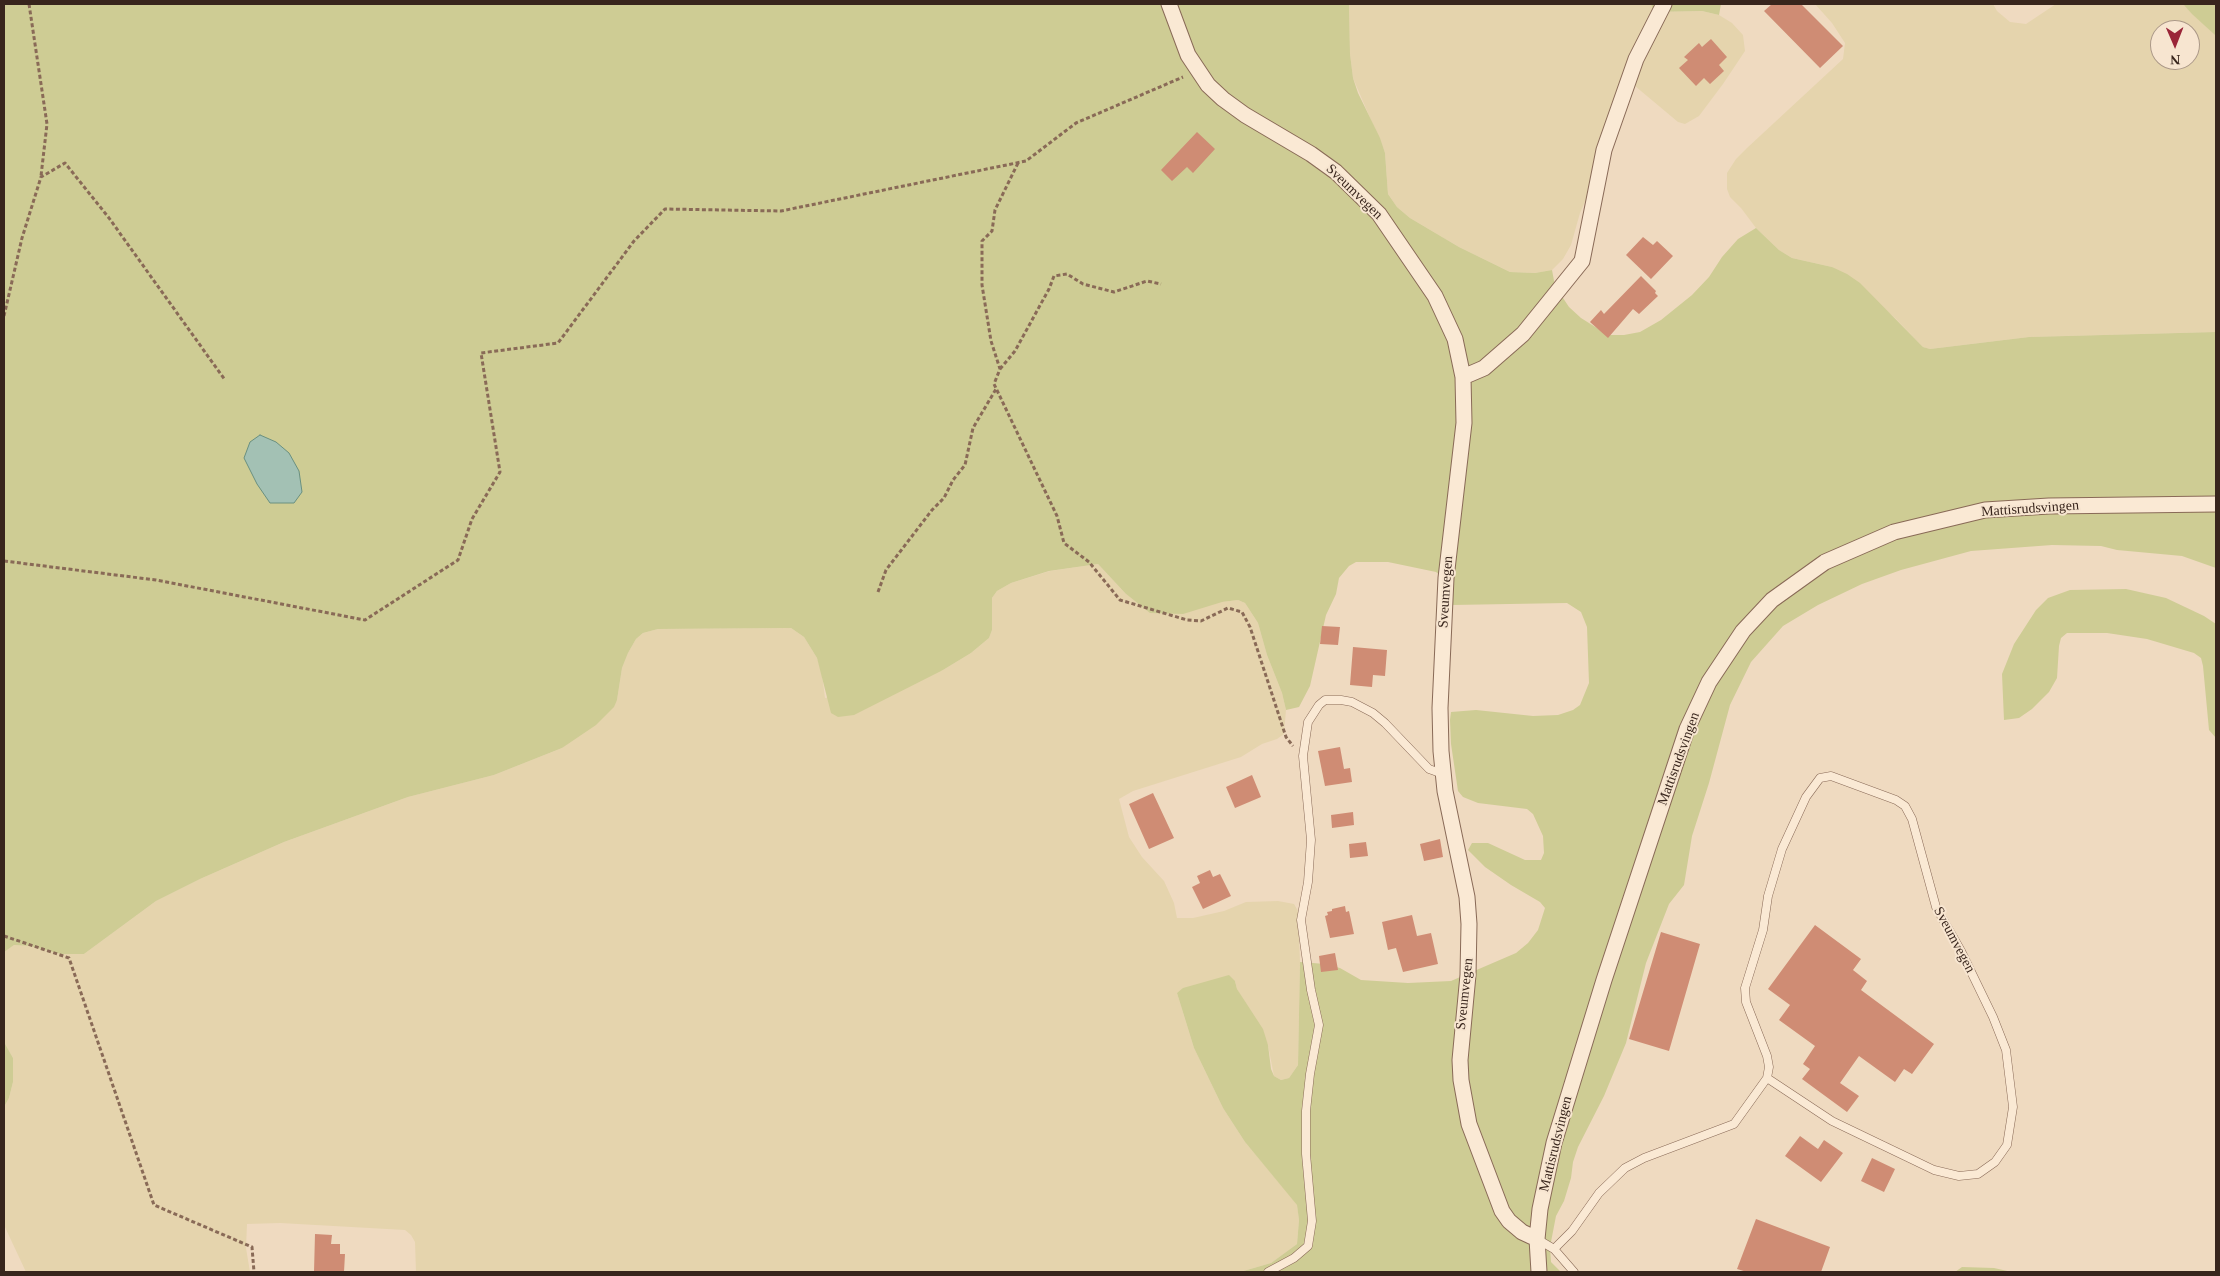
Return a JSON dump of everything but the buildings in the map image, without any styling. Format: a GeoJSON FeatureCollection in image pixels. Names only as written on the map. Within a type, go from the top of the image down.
{"type":"FeatureCollection","features":[{"type":"Feature","properties":{"kind":"street","name":"Sveumvegen"},"geometry":{"type":"LineString","coordinates":[[1169,4],[1180,35],[1198,71],[1222,99],[1311,154],[1336,172],[1379,214],[1418,270],[1447,319],[1455,339],[1465,392],[1463,438],[1446,578],[1440,708],[1443,774],[1467,897],[1470,924],[1468,975],[1460,1060],[1464,1102],[1479,1154],[1502,1211],[1509,1221],[1522,1232],[1537,1239]]}},
{"type":"Feature","properties":{"kind":"street"},"geometry":{"type":"LineString","coordinates":[[1463,378],[1484,368],[1523,334],[1582,261],[1604,150],[1636,59],[1664,4]]}},
{"type":"Feature","properties":{"kind":"street","name":"Mattisrudsvingen"},"geometry":{"type":"LineString","coordinates":[[1537,1239],[1540,1209],[1554,1143],[1604,980],[1687,729],[1709,682],[1743,631],[1772,600],[1825,562],[1894,532],[1985,510],[2049,506],[2216,504]]}},
{"type":"Feature","properties":{"kind":"street"},"geometry":{"type":"LineString","coordinates":[[1537,1239],[1539,1272]]}},
{"type":"Feature","properties":{"kind":"lane"},"geometry":{"type":"LineString","coordinates":[[1268,1272],[1294,1258],[1308,1246],[1312,1221],[1306,1154],[1306,1111],[1310,1074],[1319,1025],[1301,931],[1301,920],[1308,882],[1310,840],[1303,756],[1304,737],[1313,712],[1325,700],[1352,702],[1373,713],[1429,769],[1443,774]]}},
{"type":"Feature","properties":{"kind":"lane","name":"Sveumvegen"},"geometry":{"type":"LineString","coordinates":[[1830,776],[1896,800],[1905,806],[1912,819],[1936,907],[1961,951],[1993,1017],[2006,1050],[2013,1107],[2007,1145],[1995,1162],[1978,1174],[1959,1176],[1934,1170],[1832,1121],[1767,1078],[1769,1067],[1767,1056],[1746,1002],[1745,988],[1763,930],[1768,896],[1782,850],[1806,798],[1820,778],[1830,776]]}},
{"type":"Feature","properties":{"kind":"lane"},"geometry":{"type":"LineString","coordinates":[[1554,1249],[1585,1215],[1599,1193],[1625,1168],[1644,1158],[1734,1124],[1767,1078]]}},
{"type":"Feature","properties":{"kind":"lane"},"geometry":{"type":"LineString","coordinates":[[1537,1239],[1554,1249],[1574,1272]]}},
{"type":"Feature","properties":{"kind":"path"},"geometry":{"type":"LineString","coordinates":[[4,316],[22,238],[41,177],[47,124],[29,4]]}},
{"type":"Feature","properties":{"kind":"path"},"geometry":{"type":"LineString","coordinates":[[4,560],[156,580],[365,620],[458,560],[472,519],[500,472],[480,353],[558,343],[634,241],[665,209],[781,211],[1026,161],[1076,123],[1198,71]]}},
{"type":"Feature","properties":{"kind":"path"},"geometry":{"type":"LineString","coordinates":[[1000,369],[991,341],[982,285],[982,242],[992,231],[995,210],[1018,162]]}},
{"type":"Feature","properties":{"kind":"path"},"geometry":{"type":"LineString","coordinates":[[41,177],[65,163],[109,218],[225,380]]}},
{"type":"Feature","properties":{"kind":"path"},"geometry":{"type":"LineString","coordinates":[[1161,284],[1146,281],[1114,292],[1082,284],[1067,274],[1054,276],[1049,289],[1015,351],[1000,369],[994,384],[1057,516],[1064,543],[1089,562],[1120,600],[1188,620],[1201,620],[1228,608],[1242,612],[1250,627],[1286,737],[1303,756]]}},
{"type":"Feature","properties":{"kind":"path"},"geometry":{"type":"LineString","coordinates":[[878,592],[886,570],[932,510],[944,498],[953,480],[965,465],[973,428],[996,389]]}},
{"type":"Feature","properties":{"kind":"path"},"geometry":{"type":"LineString","coordinates":[[4,936],[69,958],[154,1205],[252,1247],[254,1272]]}},
{"type":"Feature","properties":{"kind":"shaded area"},"geometry":{"type":"Polygon","coordinates":[[[4,4],[1349,4],[1350,54],[1353,78],[1358,93],[1380,138],[1385,153],[1388,194],[1397,207],[1410,218],[1459,247],[1510,272],[1535,273],[1552,270],[1555,286],[1569,307],[1581,318],[1608,335],[1640,332],[1661,320],[1692,295],[1709,277],[1722,257],[1738,239],[1756,228],[1779,250],[1792,258],[1832,267],[1860,283],[1923,347],[1930,349],[2029,337],[2216,332],[2216,568],[2182,556],[2117,550],[2101,546],[2052,545],[1971,551],[1901,570],[1862,584],[1818,605],[1783,626],[1751,662],[1730,705],[1709,783],[1692,836],[1684,885],[1669,904],[1646,963],[1626,1043],[1604,1096],[1578,1147],[1564,1201],[1556,1216],[1550,1247],[1551,1262],[1561,1272],[1240,1272],[1271,1263],[1297,1244],[1299,1220],[1297,1205],[1245,1142],[1223,1108],[1194,1048],[1177,993],[1183,988],[1229,975],[1235,981],[1237,989],[1263,1029],[1268,1045],[1271,1069],[1274,1076],[1281,1080],[1289,1078],[1298,1065],[1300,962],[1325,964],[1340,968],[1361,980],[1408,983],[1451,981],[1516,953],[1528,943],[1538,930],[1545,908],[1540,902],[1485,867],[1468,850],[1472,843],[1488,843],[1525,860],[1541,860],[1544,853],[1543,836],[1533,814],[1527,809],[1478,803],[1463,797],[1458,791],[1451,744],[1451,712],[1476,710],[1533,716],[1558,715],[1573,710],[1580,705],[1589,683],[1587,627],[1581,612],[1567,603],[1452,605],[1447,600],[1442,577],[1436,572],[1388,562],[1356,562],[1349,566],[1339,578],[1336,594],[1326,615],[1310,686],[1299,707],[1286,710],[1258,623],[1245,603],[1238,600],[1222,602],[1183,614],[1150,613],[1125,593],[1098,564],[1049,571],[1011,583],[997,591],[992,598],[992,630],[989,638],[971,653],[943,670],[854,715],[838,717],[831,713],[817,658],[804,637],[791,628],[658,629],[643,633],[636,639],[628,653],[622,668],[617,700],[614,707],[596,725],[562,748],[494,775],[408,797],[284,842],[200,879],[156,901],[84,954],[61,954],[30,946],[14,945],[4,952],[4,4]]]}},
{"type":"Feature","properties":{"kind":"shaded area"},"geometry":{"type":"Polygon","coordinates":[[[1349,4],[1651,4],[1654,12],[1702,11],[1719,15],[1732,23],[1743,35],[1745,51],[1699,116],[1685,124],[1678,122],[1635,86],[1619,88],[1593,183],[1580,213],[1571,245],[1563,259],[1552,270],[1535,273],[1510,272],[1459,247],[1410,218],[1397,207],[1388,194],[1385,153],[1353,78],[1350,54],[1349,4]]]}},
{"type":"Feature","properties":{"kind":"shaded area"},"geometry":{"type":"Polygon","coordinates":[[[1651,4],[1721,4],[1719,15],[1702,11],[1654,12],[1651,4]]]}},
{"type":"Feature","properties":{"kind":"shaded area"},"geometry":{"type":"Polygon","coordinates":[[[1815,4],[1993,4],[1997,11],[2010,22],[2026,24],[2056,4],[2183,4],[2200,20],[2150,20],[2150,70],[2200,70],[2200,20],[2216,36],[2216,332],[2029,337],[1930,349],[1923,347],[1895,318],[1832,267],[1792,258],[1779,250],[1756,228],[1730,197],[1727,189],[1727,173],[1736,159],[1747,148],[1843,59],[1845,43],[1832,23],[1815,4]]]}},
{"type":"Feature","properties":{"kind":"shaded area"},"geometry":{"type":"Polygon","coordinates":[[[2183,4],[2216,4],[2216,36],[2200,20],[2183,4]]]}},
{"type":"Feature","properties":{"kind":"shaded area"},"geometry":{"type":"Polygon","coordinates":[[[260,435],[276,442],[289,453],[299,471],[302,492],[294,503],[270,503],[257,484],[244,458],[250,442],[260,435]]]}},
{"type":"Feature","properties":{"kind":"shaded area"},"geometry":{"type":"Polygon","coordinates":[[[1098,564],[1125,593],[1222,602],[1238,600],[1245,603],[1258,623],[1267,655],[1282,693],[1286,710],[1284,734],[1277,739],[1262,744],[1241,757],[1133,791],[1119,799],[1129,837],[1142,857],[1164,881],[1174,903],[1177,918],[1193,918],[1224,911],[1246,902],[1278,901],[1294,904],[1298,911],[1300,962],[1298,1065],[1289,1078],[1281,1080],[1274,1076],[1268,1045],[1237,989],[1235,981],[1177,993],[1194,1048],[1223,1108],[1245,1142],[1297,1204],[1299,1220],[1297,1244],[1271,1263],[1240,1272],[416,1272],[415,1242],[405,1230],[280,1223],[247,1224],[246,1248],[250,1272],[26,1272],[4,1225],[4,1107],[9,1098],[13,1082],[13,1058],[4,1042],[4,952],[7,949],[14,945],[30,946],[61,954],[84,954],[156,901],[200,879],[284,842],[408,797],[494,775],[562,748],[617,700],[622,668],[636,639],[643,633],[658,629],[791,628],[804,637],[817,658],[822,674],[825,698],[943,670],[971,653],[989,638],[992,630],[992,598],[997,591],[1011,583],[1050,571],[1098,564]]]}},
{"type":"Feature","properties":{"kind":"shaded area"},"geometry":{"type":"Polygon","coordinates":[[[2126,589],[2166,598],[2204,616],[2216,624],[2216,738],[2209,730],[2201,658],[2194,653],[2147,639],[2107,633],[2067,633],[2061,638],[2057,678],[2049,692],[2032,709],[2019,718],[2004,720],[2002,674],[2014,644],[2036,610],[2048,598],[2070,590],[2126,589]]]}},
{"type":"Feature","properties":{"kind":"shaded area"},"geometry":{"type":"Polygon","coordinates":[[[4,1042],[13,1058],[13,1082],[9,1098],[4,1107],[4,1042]]]}},
{"type":"Feature","properties":{"kind":"shaded area"},"geometry":{"type":"Polygon","coordinates":[[[1962,1267],[1994,1268],[2012,1272],[1955,1272],[1962,1267]]]}}]}
